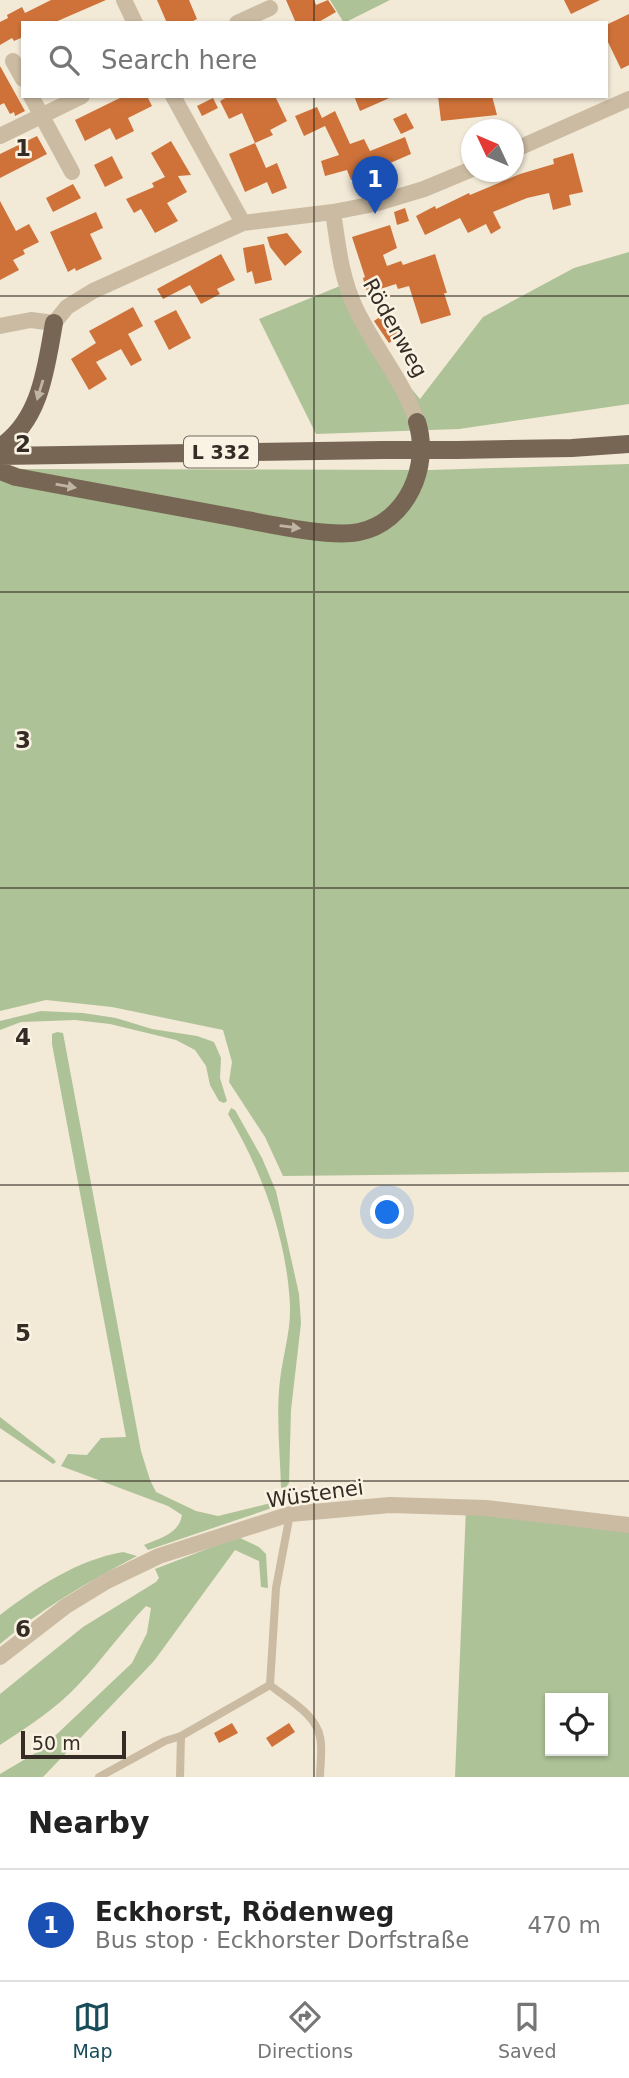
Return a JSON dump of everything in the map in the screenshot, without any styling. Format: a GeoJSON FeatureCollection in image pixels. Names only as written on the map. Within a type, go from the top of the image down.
{"type":"FeatureCollection","features":[{"type":"Feature","properties":{"kind":"main road"},"geometry":{"type":"LineString","coordinates":[[0,447],[18,430],[37,402],[43,385],[54,323]]}},
{"type":"Feature","properties":{"kind":"main road"},"geometry":{"type":"LineString","coordinates":[[0,471],[16,477],[270,524],[341,533],[360,532],[385,520],[410,494],[418,474],[422,449],[418,422]]}},
{"type":"Feature","properties":{"kind":"main road","name":"L 332"},"geometry":{"type":"LineString","coordinates":[[0,456],[572,448],[629,443]]}},
{"type":"Feature","properties":{"kind":"street"},"geometry":{"type":"LineString","coordinates":[[124,0],[134,21]]}},
{"type":"Feature","properties":{"kind":"street"},"geometry":{"type":"LineString","coordinates":[[242,21],[271,10]]}},
{"type":"Feature","properties":{"kind":"street"},"geometry":{"type":"LineString","coordinates":[[13,61],[21,75]]}},
{"type":"Feature","properties":{"kind":"street"},"geometry":{"type":"LineString","coordinates":[[33,98],[72,173]]}},
{"type":"Feature","properties":{"kind":"street"},"geometry":{"type":"LineString","coordinates":[[0,136],[78,98]]}},
{"type":"Feature","properties":{"kind":"street"},"geometry":{"type":"LineString","coordinates":[[174,98],[243,223]]}},
{"type":"Feature","properties":{"kind":"street"},"geometry":{"type":"LineString","coordinates":[[524,145],[629,99]]}},
{"type":"Feature","properties":{"kind":"street"},"geometry":{"type":"LineString","coordinates":[[0,326],[31,320],[54,323],[67,307],[93,291],[243,223],[334,212],[404,196],[461,173]]}},
{"type":"Feature","properties":{"kind":"street","name":"Rödenweg"},"geometry":{"type":"LineString","coordinates":[[334,212],[340,258],[356,309],[409,397],[418,422]]}},
{"type":"Feature","properties":{"kind":"street","name":"Wüstenei"},"geometry":{"type":"LineString","coordinates":[[0,1657],[66,1606],[117,1576],[159,1556],[290,1514],[390,1505],[472,1507],[629,1525]]}},
{"type":"Feature","properties":{"kind":"lane"},"geometry":{"type":"LineString","coordinates":[[271,1685],[276,1588],[290,1514]]}},
{"type":"Feature","properties":{"kind":"lane"},"geometry":{"type":"LineString","coordinates":[[99,1777],[165,1741],[181,1736],[271,1685]]}},
{"type":"Feature","properties":{"kind":"lane"},"geometry":{"type":"LineString","coordinates":[[271,1685],[310,1718],[318,1729],[321,1741],[320,1777]]}},
{"type":"Feature","properties":{"kind":"lane"},"geometry":{"type":"LineString","coordinates":[[180,1777],[181,1736]]}},
{"type":"Feature","properties":{"kind":"green space"},"geometry":{"type":"Polygon","coordinates":[[[330,0],[390,0],[348,21],[343,21],[330,0]]]}},
{"type":"Feature","properties":{"kind":"green space"},"geometry":{"type":"Polygon","coordinates":[[[629,252],[629,404],[459,429],[316,434],[259,319],[340,286],[374,344],[420,399],[483,317],[574,268],[629,252]]]}},
{"type":"Feature","properties":{"kind":"green space"},"geometry":{"type":"Polygon","coordinates":[[[629,464],[629,1172],[283,1176],[265,1137],[229,1082],[232,1062],[223,1030],[112,1007],[46,1000],[0,1011],[0,469],[431,470],[629,464]]]}},
{"type":"Feature","properties":{"kind":"green space"},"geometry":{"type":"Polygon","coordinates":[[[41,1011],[116,1018],[152,1029],[197,1036],[214,1042],[221,1058],[220,1078],[227,1101],[219,1101],[210,1085],[206,1066],[195,1050],[176,1040],[110,1024],[75,1020],[21,1022],[0,1030],[0,1021],[41,1011]]]}},
{"type":"Feature","properties":{"kind":"green space"},"geometry":{"type":"Polygon","coordinates":[[[63,1033],[141,1451],[150,1480],[156,1492],[196,1511],[218,1516],[279,1501],[269,1509],[148,1550],[144,1545],[173,1531],[182,1515],[168,1506],[61,1466],[68,1454],[87,1455],[101,1438],[126,1437],[52,1044],[52,1034],[63,1033]]]}},
{"type":"Feature","properties":{"kind":"green space"},"geometry":{"type":"Polygon","coordinates":[[[231,1108],[235,1110],[262,1158],[276,1191],[299,1294],[301,1323],[291,1410],[289,1483],[283,1491],[278,1407],[290,1315],[288,1281],[271,1206],[252,1159],[228,1114],[231,1108]]]}},
{"type":"Feature","properties":{"kind":"green space"},"geometry":{"type":"Polygon","coordinates":[[[0,1417],[56,1462],[53,1464],[0,1428],[0,1417]]]}},
{"type":"Feature","properties":{"kind":"green space"},"geometry":{"type":"Polygon","coordinates":[[[466,1508],[629,1525],[629,1777],[455,1777],[466,1508]]]}},
{"type":"Feature","properties":{"kind":"green space"},"geometry":{"type":"Polygon","coordinates":[[[240,1538],[259,1547],[266,1554],[268,1588],[261,1587],[259,1561],[235,1550],[154,1661],[43,1777],[0,1777],[0,1774],[39,1751],[132,1663],[147,1633],[151,1608],[146,1606],[69,1694],[0,1745],[0,1694],[83,1627],[156,1582],[159,1578],[155,1569],[240,1538]]]}},
{"type":"Feature","properties":{"kind":"green space"},"geometry":{"type":"Polygon","coordinates":[[[123,1552],[137,1556],[66,1596],[0,1644],[0,1615],[28,1594],[74,1568],[123,1552]]]}},
{"type":"Feature","properties":{"kind":"building"},"geometry":{"type":"Polygon","coordinates":[[[51,0],[106,0],[58,21],[21,21],[21,38],[14,41],[12,38],[0,45],[0,22],[22,7],[25,13],[51,0]]]}},
{"type":"Feature","properties":{"kind":"building"},"geometry":{"type":"Polygon","coordinates":[[[157,0],[189,0],[197,19],[166,21],[157,0]]]}},
{"type":"Feature","properties":{"kind":"building"},"geometry":{"type":"Polygon","coordinates":[[[286,0],[314,0],[316,5],[328,0],[336,12],[320,21],[295,21],[286,0]]]}},
{"type":"Feature","properties":{"kind":"building"},"geometry":{"type":"Polygon","coordinates":[[[564,0],[600,0],[571,14],[564,0]]]}},
{"type":"Feature","properties":{"kind":"building"},"geometry":{"type":"Polygon","coordinates":[[[629,14],[629,65],[621,69],[608,42],[608,24],[629,14]]]}},
{"type":"Feature","properties":{"kind":"building"},"geometry":{"type":"Polygon","coordinates":[[[0,66],[25,111],[15,116],[14,112],[10,114],[4,103],[0,105],[0,66]]]}},
{"type":"Feature","properties":{"kind":"building"},"geometry":{"type":"Polygon","coordinates":[[[120,98],[148,98],[152,106],[128,118],[134,131],[116,140],[110,128],[85,141],[75,120],[120,98]]]}},
{"type":"Feature","properties":{"kind":"building"},"geometry":{"type":"Polygon","coordinates":[[[213,98],[218,108],[202,116],[197,106],[213,98]]]}},
{"type":"Feature","properties":{"kind":"building"},"geometry":{"type":"Polygon","coordinates":[[[225,98],[276,98],[287,121],[270,130],[273,135],[255,143],[242,113],[229,119],[220,101],[225,98]]]}},
{"type":"Feature","properties":{"kind":"building"},"geometry":{"type":"Polygon","coordinates":[[[355,98],[389,98],[360,111],[355,98]]]}},
{"type":"Feature","properties":{"kind":"building"},"geometry":{"type":"Polygon","coordinates":[[[438,98],[493,98],[497,115],[441,121],[438,98]]]}},
{"type":"Feature","properties":{"kind":"building"},"geometry":{"type":"Polygon","coordinates":[[[317,107],[322,118],[335,111],[350,144],[364,139],[370,151],[405,137],[411,154],[351,180],[347,170],[325,176],[321,161],[339,155],[325,126],[304,136],[295,116],[317,107]]]}},
{"type":"Feature","properties":{"kind":"building"},"geometry":{"type":"Polygon","coordinates":[[[406,113],[414,128],[401,134],[393,119],[406,113]]]}},
{"type":"Feature","properties":{"kind":"building"},"geometry":{"type":"Polygon","coordinates":[[[37,136],[47,154],[0,178],[0,154],[37,136]]]}},
{"type":"Feature","properties":{"kind":"building"},"geometry":{"type":"Polygon","coordinates":[[[171,141],[191,175],[178,176],[187,192],[167,203],[178,221],[155,233],[141,209],[134,213],[126,199],[154,187],[152,183],[165,177],[151,153],[171,141]]]}},
{"type":"Feature","properties":{"kind":"building"},"geometry":{"type":"Polygon","coordinates":[[[255,143],[266,168],[277,163],[287,188],[272,194],[267,182],[245,192],[229,154],[255,143]]]}},
{"type":"Feature","properties":{"kind":"building"},"geometry":{"type":"Polygon","coordinates":[[[573,153],[583,192],[569,195],[571,205],[553,210],[549,193],[527,198],[493,212],[501,228],[491,234],[486,224],[468,233],[460,218],[425,235],[416,216],[435,206],[436,209],[469,193],[470,195],[501,182],[524,182],[524,173],[554,164],[553,159],[573,153]]]}},
{"type":"Feature","properties":{"kind":"building"},"geometry":{"type":"Polygon","coordinates":[[[112,156],[123,178],[105,187],[94,165],[112,156]]]}},
{"type":"Feature","properties":{"kind":"building"},"geometry":{"type":"Polygon","coordinates":[[[73,184],[81,198],[53,212],[46,198],[73,184]]]}},
{"type":"Feature","properties":{"kind":"building"},"geometry":{"type":"Polygon","coordinates":[[[0,201],[16,231],[29,224],[39,242],[23,250],[25,254],[13,260],[19,270],[0,280],[0,201]]]}},
{"type":"Feature","properties":{"kind":"building"},"geometry":{"type":"Polygon","coordinates":[[[405,208],[409,221],[397,225],[394,212],[405,208]]]}},
{"type":"Feature","properties":{"kind":"building"},"geometry":{"type":"Polygon","coordinates":[[[96,212],[103,228],[90,234],[102,259],[68,272],[50,232],[96,212]]]}},
{"type":"Feature","properties":{"kind":"building"},"geometry":{"type":"Polygon","coordinates":[[[390,225],[397,248],[383,255],[387,266],[401,261],[403,265],[435,254],[451,315],[421,324],[409,286],[398,289],[396,284],[374,291],[373,288],[366,290],[365,277],[352,237],[390,225]]]}},
{"type":"Feature","properties":{"kind":"building"},"geometry":{"type":"Polygon","coordinates":[[[287,233],[302,252],[285,266],[270,247],[267,237],[287,233]]]}},
{"type":"Feature","properties":{"kind":"building"},"geometry":{"type":"Polygon","coordinates":[[[264,244],[272,280],[255,284],[252,271],[247,273],[243,248],[264,244]]]}},
{"type":"Feature","properties":{"kind":"building"},"geometry":{"type":"Polygon","coordinates":[[[221,254],[235,280],[217,289],[220,294],[201,304],[190,285],[163,299],[157,289],[221,254]]]}},
{"type":"Feature","properties":{"kind":"building"},"geometry":{"type":"Polygon","coordinates":[[[133,307],[143,326],[128,334],[142,360],[131,366],[121,349],[96,362],[107,379],[89,390],[71,359],[96,343],[89,331],[133,307]]]}},
{"type":"Feature","properties":{"kind":"building"},"geometry":{"type":"Polygon","coordinates":[[[176,310],[191,338],[169,350],[154,321],[176,310]]]}},
{"type":"Feature","properties":{"kind":"building"},"geometry":{"type":"Polygon","coordinates":[[[384,314],[399,336],[389,343],[374,321],[384,314]]]}},
{"type":"Feature","properties":{"kind":"building"},"geometry":{"type":"Polygon","coordinates":[[[232,1723],[238,1733],[219,1743],[214,1733],[232,1723]]]}},
{"type":"Feature","properties":{"kind":"building"},"geometry":{"type":"Polygon","coordinates":[[[289,1723],[295,1732],[272,1747],[266,1738],[289,1723]]]}},
{"type":"Feature","properties":{"kind":"place","name":"Eckhorst, Rödenweg"},"geometry":{"type":"Point","coordinates":[375,214]}}]}
